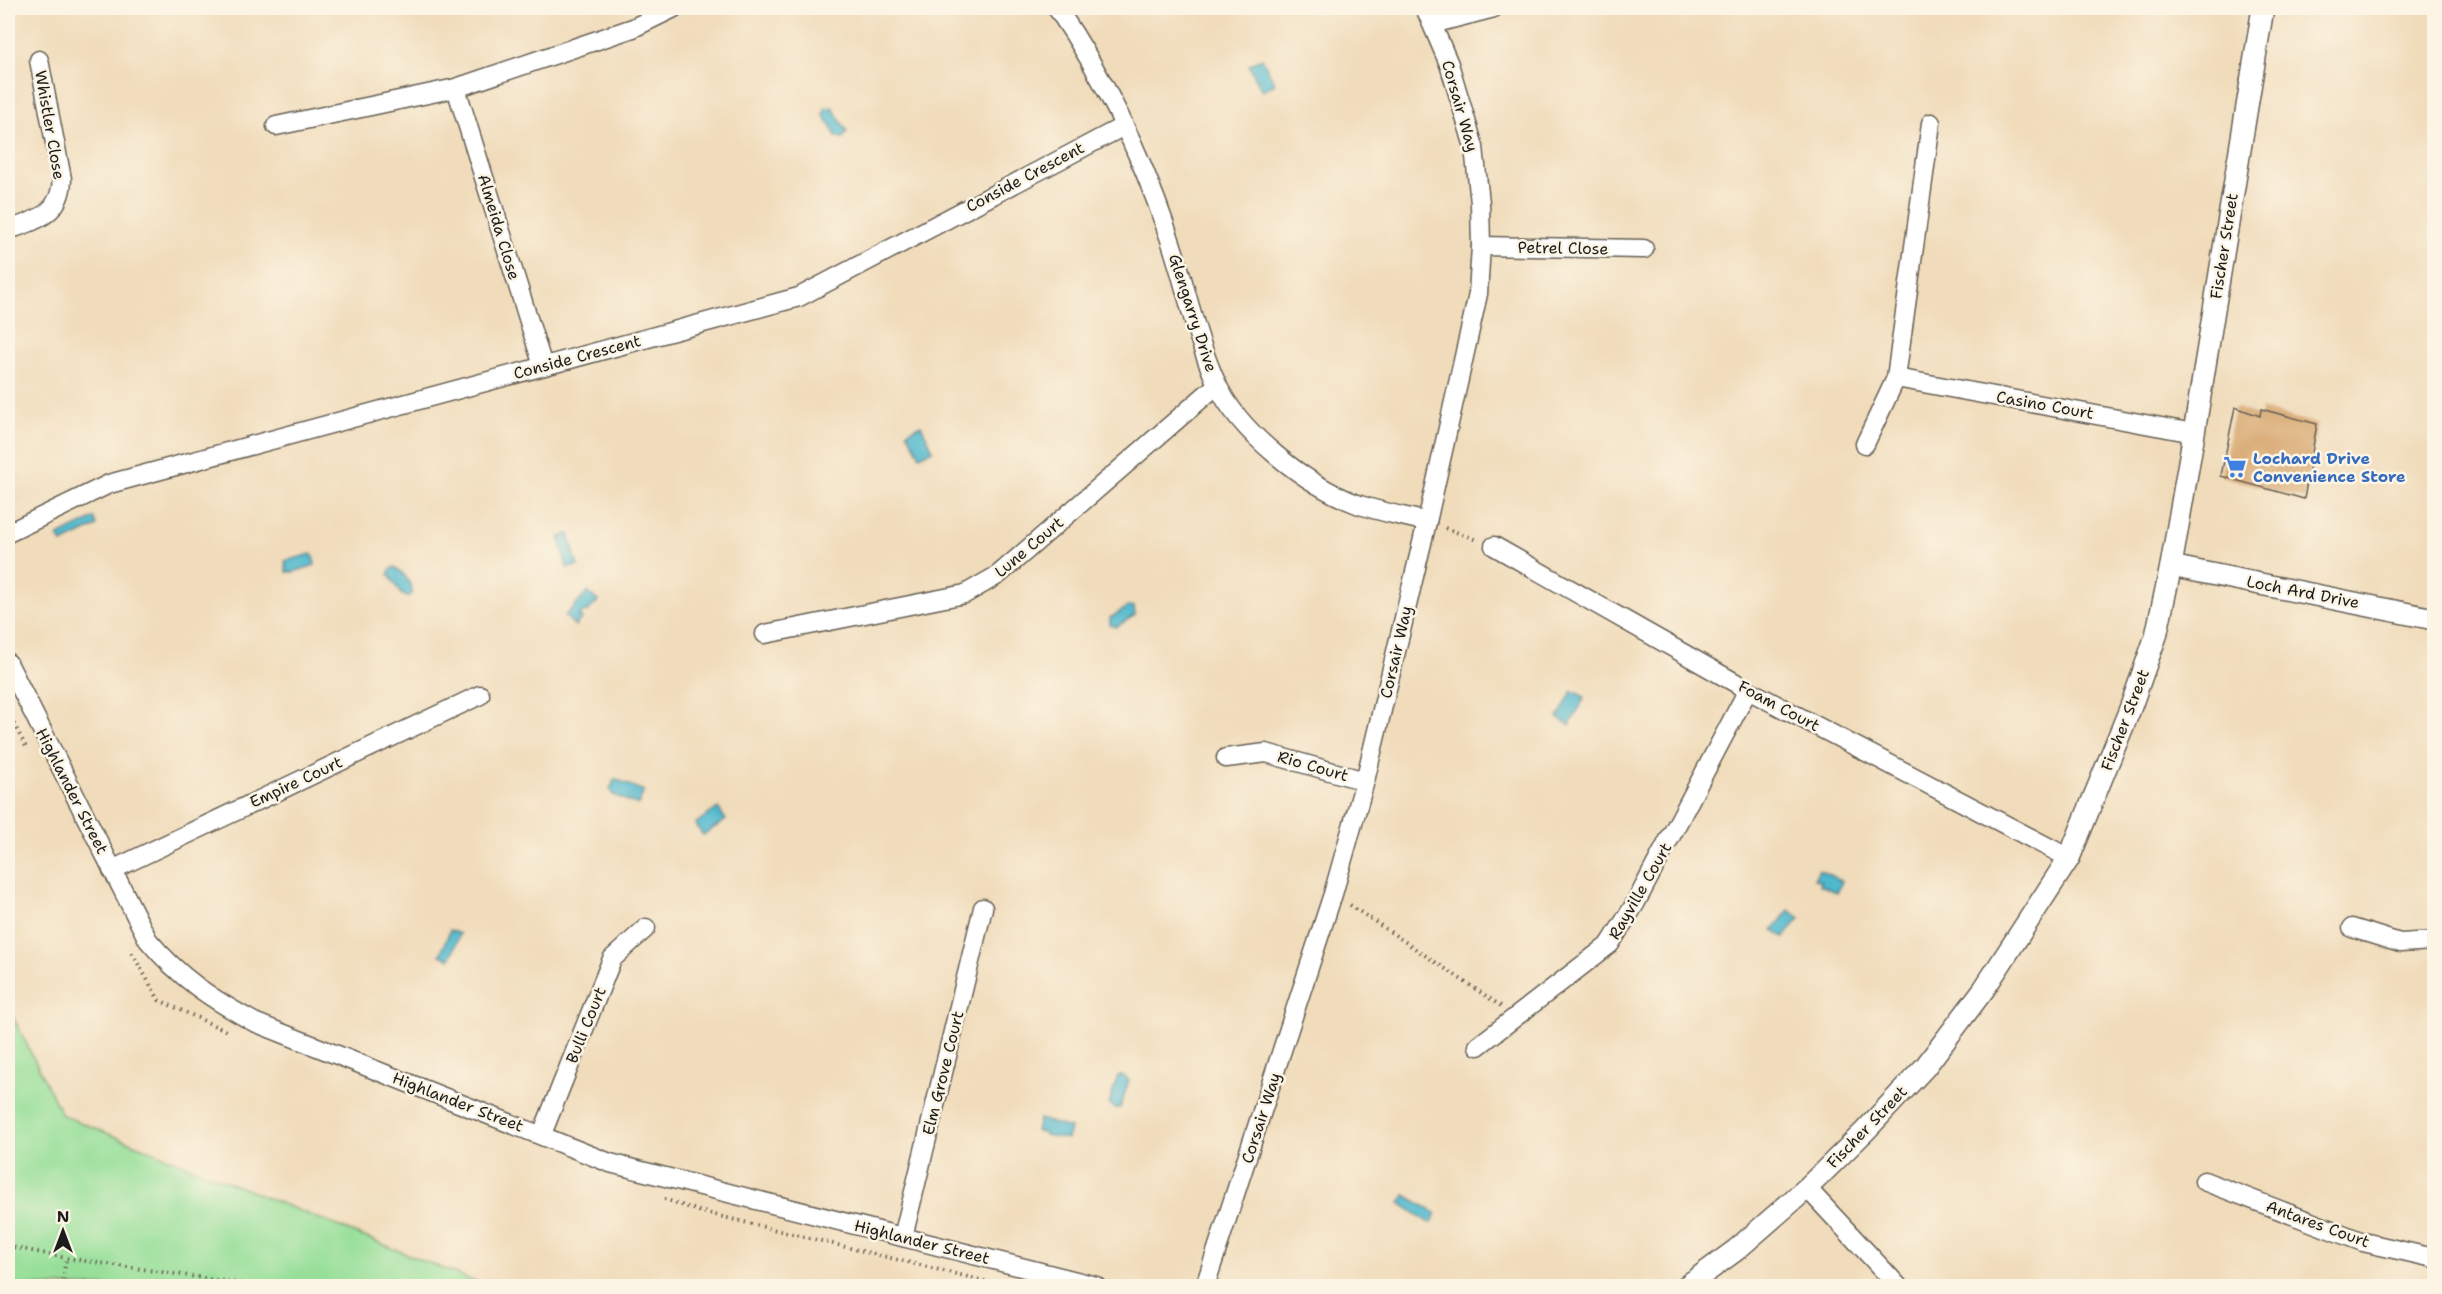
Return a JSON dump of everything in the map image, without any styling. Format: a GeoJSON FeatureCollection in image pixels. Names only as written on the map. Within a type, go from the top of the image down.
{"type":"FeatureCollection","features":[{"type":"Feature","properties":{"kind":"street"},"geometry":{"type":"LineString","coordinates":[[276,126],[456,88],[633,28],[674,8]]}},
{"type":"Feature","properties":{"kind":"street","name":"Glengarry Drive"},"geometry":{"type":"LineString","coordinates":[[1057,8],[1098,73],[1145,171],[1168,232],[1217,385],[1250,430],[1297,471],[1326,490],[1357,504],[1427,522]]}},
{"type":"Feature","properties":{"kind":"street"},"geometry":{"type":"LineString","coordinates":[[1429,16],[1494,8]]}},
{"type":"Feature","properties":{"kind":"street","name":"Fischer Street"},"geometry":{"type":"LineString","coordinates":[[1687,1287],[1736,1250],[1807,1188],[1925,1067],[1984,989],[2069,858],[2106,770],[2156,636],[2171,566],[2194,433],[2263,8]]}},
{"type":"Feature","properties":{"kind":"street","name":"Corsair Way"},"geometry":{"type":"LineString","coordinates":[[1205,1287],[1333,894],[1365,782],[1478,294],[1482,246],[1474,147],[1453,74],[1429,16]]}},
{"type":"Feature","properties":{"kind":"street","name":"Whistler Close"},"geometry":{"type":"LineString","coordinates":[[8,230],[47,214],[57,203],[62,191],[62,179],[39,60]]}},
{"type":"Feature","properties":{"kind":"street","name":"Almeida Close"},"geometry":{"type":"LineString","coordinates":[[456,88],[543,366]]}},
{"type":"Feature","properties":{"kind":"street"},"geometry":{"type":"LineString","coordinates":[[1865,444],[1896,378],[1931,123]]}},
{"type":"Feature","properties":{"kind":"street","name":"Conside Crescent"},"geometry":{"type":"LineString","coordinates":[[8,533],[109,484],[799,297],[1124,126]]}},
{"type":"Feature","properties":{"kind":"street","name":"Petrel Close"},"geometry":{"type":"LineString","coordinates":[[1482,246],[1644,249]]}},
{"type":"Feature","properties":{"kind":"street","name":"Casino Court"},"geometry":{"type":"LineString","coordinates":[[1896,378],[2194,433]]}},
{"type":"Feature","properties":{"kind":"street","name":"Lune Court"},"geometry":{"type":"LineString","coordinates":[[765,634],[965,594],[998,575],[1217,385]]}},
{"type":"Feature","properties":{"kind":"street","name":"Foam Court"},"geometry":{"type":"LineString","coordinates":[[1494,546],[1748,690],[2069,858]]}},
{"type":"Feature","properties":{"kind":"street","name":"Loch Ard Drive"},"geometry":{"type":"LineString","coordinates":[[2171,566],[2434,619]]}},
{"type":"Feature","properties":{"kind":"street","name":"Highlander Street"},"geometry":{"type":"LineString","coordinates":[[8,663],[148,940],[169,965],[195,987],[224,1005],[254,1022],[542,1134],[610,1163],[1095,1287]]}},
{"type":"Feature","properties":{"kind":"street","name":"Rayville Court"},"geometry":{"type":"LineString","coordinates":[[1478,1046],[1610,944],[1635,904],[1748,690]]}},
{"type":"Feature","properties":{"kind":"street","name":"Empire Court"},"geometry":{"type":"LineString","coordinates":[[112,870],[480,695]]}},
{"type":"Feature","properties":{"kind":"street","name":"Rio Court"},"geometry":{"type":"LineString","coordinates":[[1226,758],[1266,753],[1365,782]]}},
{"type":"Feature","properties":{"kind":"street","name":"Elm Grove Court"},"geometry":{"type":"LineString","coordinates":[[903,1237],[983,909]]}},
{"type":"Feature","properties":{"kind":"street","name":"Bulli Court"},"geometry":{"type":"LineString","coordinates":[[542,1134],[612,959],[646,927]]}},
{"type":"Feature","properties":{"kind":"street"},"geometry":{"type":"LineString","coordinates":[[2352,927],[2400,943],[2434,941]]}},
{"type":"Feature","properties":{"kind":"street","name":"Antares Court"},"geometry":{"type":"LineString","coordinates":[[2204,1181],[2363,1242],[2434,1258]]}},
{"type":"Feature","properties":{"kind":"street"},"geometry":{"type":"LineString","coordinates":[[1807,1188],[1898,1287]]}},
{"type":"Feature","properties":{"kind":"path"},"geometry":{"type":"LineString","coordinates":[[1427,522],[1494,546]]}},
{"type":"Feature","properties":{"kind":"path"},"geometry":{"type":"LineString","coordinates":[[1333,894],[1517,1017]]}},
{"type":"Feature","properties":{"kind":"path"},"geometry":{"type":"LineString","coordinates":[[8,1246],[66,1258],[258,1287]]}},
{"type":"Feature","properties":{"kind":"path"},"geometry":{"type":"LineString","coordinates":[[62,1287],[66,1258]]}},
{"type":"Feature","properties":{"kind":"green space"},"geometry":{"type":"Polygon","coordinates":[[[8,1007],[62,1115],[486,1286],[8,1286],[8,1007]]]}},
{"type":"Feature","properties":{"kind":"water"},"geometry":{"type":"Polygon","coordinates":[[[1262,58],[1275,84],[1262,91],[1249,65],[1262,58]]]}},
{"type":"Feature","properties":{"kind":"water"},"geometry":{"type":"Polygon","coordinates":[[[832,107],[847,131],[843,138],[837,137],[823,114],[826,108],[832,107]]]}},
{"type":"Feature","properties":{"kind":"water"},"geometry":{"type":"Polygon","coordinates":[[[921,425],[933,450],[920,456],[907,432],[921,425]]]}},
{"type":"Feature","properties":{"kind":"water"},"geometry":{"type":"Polygon","coordinates":[[[94,518],[97,526],[62,543],[58,536],[94,518]]]}},
{"type":"Feature","properties":{"kind":"water"},"geometry":{"type":"Polygon","coordinates":[[[569,534],[578,566],[567,568],[559,537],[569,534]]]}},
{"type":"Feature","properties":{"kind":"water"},"geometry":{"type":"Polygon","coordinates":[[[311,554],[315,565],[287,572],[285,561],[311,554]]]}},
{"type":"Feature","properties":{"kind":"water"},"geometry":{"type":"Polygon","coordinates":[[[394,567],[407,579],[412,590],[409,596],[402,595],[389,575],[389,571],[394,567]]]}},
{"type":"Feature","properties":{"kind":"water"},"geometry":{"type":"Polygon","coordinates":[[[588,592],[598,601],[586,613],[584,611],[579,616],[582,618],[575,626],[565,616],[588,592]]]}},
{"type":"Feature","properties":{"kind":"water"},"geometry":{"type":"Polygon","coordinates":[[[1129,606],[1134,607],[1135,615],[1116,627],[1110,625],[1110,618],[1129,606]]]}},
{"type":"Feature","properties":{"kind":"water"},"geometry":{"type":"Polygon","coordinates":[[[1572,691],[1585,697],[1570,725],[1558,718],[1572,691]]]}},
{"type":"Feature","properties":{"kind":"water"},"geometry":{"type":"Polygon","coordinates":[[[615,779],[644,791],[638,805],[613,795],[610,789],[615,779]]]}},
{"type":"Feature","properties":{"kind":"water"},"geometry":{"type":"Polygon","coordinates":[[[718,808],[726,820],[703,835],[695,824],[718,808]]]}},
{"type":"Feature","properties":{"kind":"water"},"geometry":{"type":"Polygon","coordinates":[[[1819,870],[1842,881],[1837,892],[1820,885],[1821,882],[1814,879],[1819,870]]]}},
{"type":"Feature","properties":{"kind":"water"},"geometry":{"type":"Polygon","coordinates":[[[1789,910],[1800,918],[1784,938],[1773,930],[1789,910]]]}},
{"type":"Feature","properties":{"kind":"water"},"geometry":{"type":"Polygon","coordinates":[[[450,930],[460,934],[450,959],[440,955],[450,930]]]}},
{"type":"Feature","properties":{"kind":"water"},"geometry":{"type":"Polygon","coordinates":[[[1118,1076],[1124,1076],[1129,1080],[1120,1108],[1114,1108],[1109,1104],[1118,1076]]]}},
{"type":"Feature","properties":{"kind":"water"},"geometry":{"type":"Polygon","coordinates":[[[1039,1119],[1070,1128],[1067,1139],[1036,1131],[1039,1119]]]}},
{"type":"Feature","properties":{"kind":"water"},"geometry":{"type":"Polygon","coordinates":[[[1405,1195],[1436,1213],[1432,1222],[1429,1223],[1400,1203],[1405,1195]]]}},
{"type":"Feature","properties":{"kind":"building"},"geometry":{"type":"Polygon","coordinates":[[[2235,407],[2260,416],[2261,409],[2317,424],[2304,499],[2221,476],[2235,407]]]}},
{"type":"Feature","properties":{"kind":"place","name":"Lochard Drive Convenience Store"},"geometry":{"type":"Point","coordinates":[2235,467]}}]}
